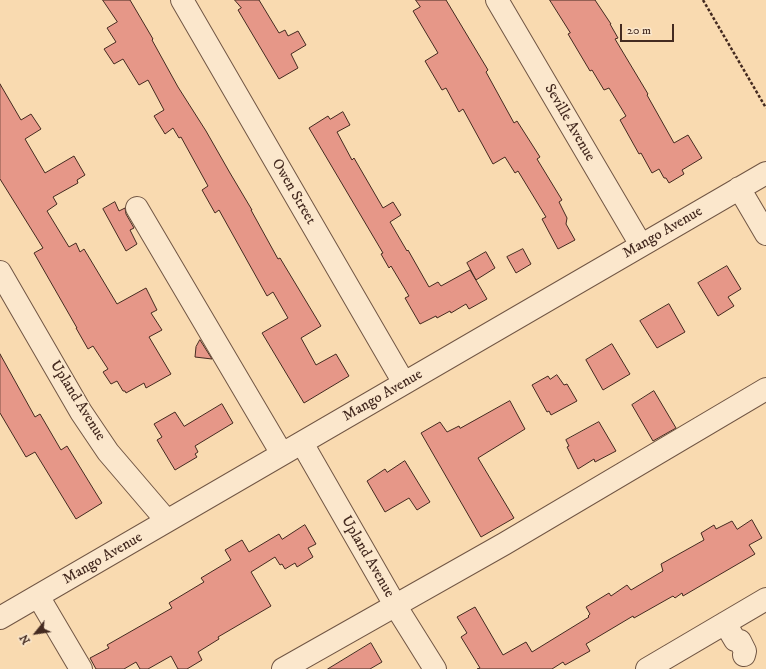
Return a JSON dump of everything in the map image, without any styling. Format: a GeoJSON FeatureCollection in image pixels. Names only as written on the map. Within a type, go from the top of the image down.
{"type":"FeatureCollection","features":[{"type":"Feature","properties":{"kind":"street","name":"Owen Street"},"geometry":{"type":"LineString","coordinates":[[182,0],[404,383]]}},
{"type":"Feature","properties":{"kind":"street","name":"Seville Avenue"},"geometry":{"type":"LineString","coordinates":[[497,0],[641,245]]}},
{"type":"Feature","properties":{"kind":"street","name":"Mango Avenue"},"geometry":{"type":"LineString","coordinates":[[0,618],[766,173]]}},
{"type":"Feature","properties":{"kind":"street"},"geometry":{"type":"LineString","coordinates":[[739,188],[766,234]]}},
{"type":"Feature","properties":{"kind":"street"},"geometry":{"type":"LineString","coordinates":[[137,208],[282,454]]}},
{"type":"Feature","properties":{"kind":"street","name":"Upland Avenue"},"geometry":{"type":"LineString","coordinates":[[0,272],[81,412],[108,452],[167,521]]}},
{"type":"Feature","properties":{"kind":"street"},"geometry":{"type":"LineString","coordinates":[[282,669],[504,544],[766,389]]}},
{"type":"Feature","properties":{"kind":"street","name":"Upland Avenue"},"geometry":{"type":"LineString","coordinates":[[302,443],[395,605],[435,669]]}},
{"type":"Feature","properties":{"kind":"street"},"geometry":{"type":"LineString","coordinates":[[38,596],[81,669]]}},
{"type":"Feature","properties":{"kind":"street"},"geometry":{"type":"LineString","coordinates":[[647,669],[738,645],[766,599]]}},
{"type":"Feature","properties":{"kind":"path"},"geometry":{"type":"LineString","coordinates":[[703,0],[766,108]]}},
{"type":"Feature","properties":{"kind":"building"},"geometry":{"type":"Polygon","coordinates":[[[103,0],[130,0],[153,39],[152,40],[178,87],[206,131],[252,210],[278,259],[280,258],[321,326],[301,338],[316,365],[336,354],[349,376],[304,403],[262,333],[288,318],[273,292],[267,296],[219,210],[215,213],[202,190],[208,186],[181,137],[179,138],[173,128],[165,134],[154,116],[164,110],[148,80],[139,85],[123,59],[114,64],[104,49],[116,42],[107,28],[117,22],[103,0]]]}},
{"type":"Feature","properties":{"kind":"building"},"geometry":{"type":"Polygon","coordinates":[[[235,0],[259,0],[279,33],[285,30],[288,36],[298,31],[306,45],[291,54],[298,68],[279,79],[238,10],[241,8],[235,0]]]}},
{"type":"Feature","properties":{"kind":"building"},"geometry":{"type":"Polygon","coordinates":[[[416,0],[446,0],[488,70],[486,72],[514,123],[517,121],[540,157],[537,159],[562,200],[559,202],[567,218],[566,224],[575,240],[558,249],[542,219],[546,217],[518,171],[515,173],[505,157],[493,164],[463,109],[459,112],[446,88],[442,90],[425,61],[438,53],[413,11],[420,7],[416,0]]]}},
{"type":"Feature","properties":{"kind":"building"},"geometry":{"type":"Polygon","coordinates":[[[550,0],[595,0],[611,24],[618,38],[615,39],[648,94],[647,95],[674,143],[688,135],[702,158],[682,170],[684,174],[669,183],[659,169],[652,173],[641,153],[639,154],[620,120],[626,116],[609,88],[604,90],[592,70],[590,71],[568,34],[570,33],[550,0]]]}},
{"type":"Feature","properties":{"kind":"building"},"geometry":{"type":"Polygon","coordinates":[[[0,84],[21,120],[31,114],[41,129],[25,139],[45,173],[74,156],[85,175],[77,180],[78,183],[53,197],[57,204],[47,211],[69,247],[76,243],[80,252],[84,249],[117,304],[146,288],[157,310],[151,313],[162,330],[149,337],[171,374],[146,388],[144,383],[126,393],[117,381],[111,384],[103,372],[108,369],[93,346],[88,349],[34,253],[43,248],[0,179],[0,84]]]}},
{"type":"Feature","properties":{"kind":"building"},"geometry":{"type":"Polygon","coordinates":[[[343,112],[350,125],[337,132],[352,160],[354,158],[383,208],[393,202],[401,215],[390,222],[429,287],[438,282],[441,286],[470,270],[487,299],[469,309],[466,304],[451,313],[450,311],[437,318],[436,316],[420,324],[405,298],[409,296],[391,266],[389,268],[381,254],[383,253],[309,128],[328,116],[330,119],[343,112]]]}},
{"type":"Feature","properties":{"kind":"building"},"geometry":{"type":"Polygon","coordinates":[[[115,202],[119,211],[125,208],[126,214],[134,228],[130,230],[137,244],[126,251],[103,209],[115,202]]]}},
{"type":"Feature","properties":{"kind":"building"},"geometry":{"type":"Polygon","coordinates":[[[523,249],[531,264],[516,273],[507,257],[523,249]]]}},
{"type":"Feature","properties":{"kind":"building"},"geometry":{"type":"Polygon","coordinates":[[[486,252],[495,268],[476,280],[467,263],[486,252]]]}},
{"type":"Feature","properties":{"kind":"building"},"geometry":{"type":"Polygon","coordinates":[[[727,266],[741,289],[728,297],[734,306],[718,316],[698,283],[727,266]]]}},
{"type":"Feature","properties":{"kind":"building"},"geometry":{"type":"Polygon","coordinates":[[[669,304],[685,332],[657,348],[640,321],[669,304]]]}},
{"type":"Feature","properties":{"kind":"building"},"geometry":{"type":"Polygon","coordinates":[[[200,340],[212,359],[195,357],[196,347],[200,340]]]}},
{"type":"Feature","properties":{"kind":"building"},"geometry":{"type":"Polygon","coordinates":[[[612,344],[630,374],[603,390],[586,360],[612,344]]]}},
{"type":"Feature","properties":{"kind":"building"},"geometry":{"type":"Polygon","coordinates":[[[0,354],[35,417],[40,414],[61,450],[67,446],[102,503],[76,519],[35,452],[26,457],[0,413],[0,354]]]}},
{"type":"Feature","properties":{"kind":"building"},"geometry":{"type":"Polygon","coordinates":[[[557,375],[564,385],[567,384],[577,401],[551,415],[549,411],[547,412],[532,385],[548,376],[550,379],[557,375]]]}},
{"type":"Feature","properties":{"kind":"building"},"geometry":{"type":"Polygon","coordinates":[[[654,391],[676,428],[653,441],[632,405],[654,391]]]}},
{"type":"Feature","properties":{"kind":"building"},"geometry":{"type":"Polygon","coordinates":[[[510,401],[525,429],[478,458],[514,518],[481,537],[421,433],[440,422],[447,432],[459,426],[460,428],[510,401]]]}},
{"type":"Feature","properties":{"kind":"building"},"geometry":{"type":"Polygon","coordinates":[[[222,404],[233,423],[195,446],[198,452],[195,454],[197,457],[175,470],[157,440],[162,437],[154,424],[175,412],[184,426],[222,404]]]}},
{"type":"Feature","properties":{"kind":"building"},"geometry":{"type":"Polygon","coordinates":[[[599,422],[616,451],[595,462],[594,459],[578,469],[567,447],[569,446],[566,440],[599,422]]]}},
{"type":"Feature","properties":{"kind":"building"},"geometry":{"type":"Polygon","coordinates":[[[405,461],[430,502],[417,510],[409,498],[385,512],[367,481],[385,469],[387,472],[405,461]]]}},
{"type":"Feature","properties":{"kind":"building"},"geometry":{"type":"Polygon","coordinates":[[[752,520],[762,538],[749,545],[755,554],[683,596],[682,593],[675,598],[673,596],[634,618],[633,616],[586,644],[590,651],[565,665],[563,662],[552,669],[477,669],[480,668],[461,637],[467,633],[457,617],[475,607],[503,655],[526,642],[532,652],[589,617],[588,616],[590,614],[586,607],[609,593],[611,596],[627,585],[631,590],[663,571],[661,564],[704,540],[701,533],[714,525],[716,529],[732,521],[737,529],[752,520]]]}},
{"type":"Feature","properties":{"kind":"building"},"geometry":{"type":"Polygon","coordinates":[[[305,525],[316,544],[308,548],[313,557],[297,567],[295,563],[285,569],[282,564],[280,565],[275,557],[251,572],[271,606],[218,637],[219,639],[198,652],[202,660],[187,669],[178,669],[171,656],[148,669],[140,669],[136,662],[124,669],[96,669],[90,658],[109,648],[107,645],[172,608],[169,603],[204,582],[201,578],[231,560],[225,550],[242,540],[249,552],[279,534],[282,539],[305,525]]]}},
{"type":"Feature","properties":{"kind":"building"},"geometry":{"type":"Polygon","coordinates":[[[371,643],[382,662],[370,669],[328,669],[371,643]]]}}]}
